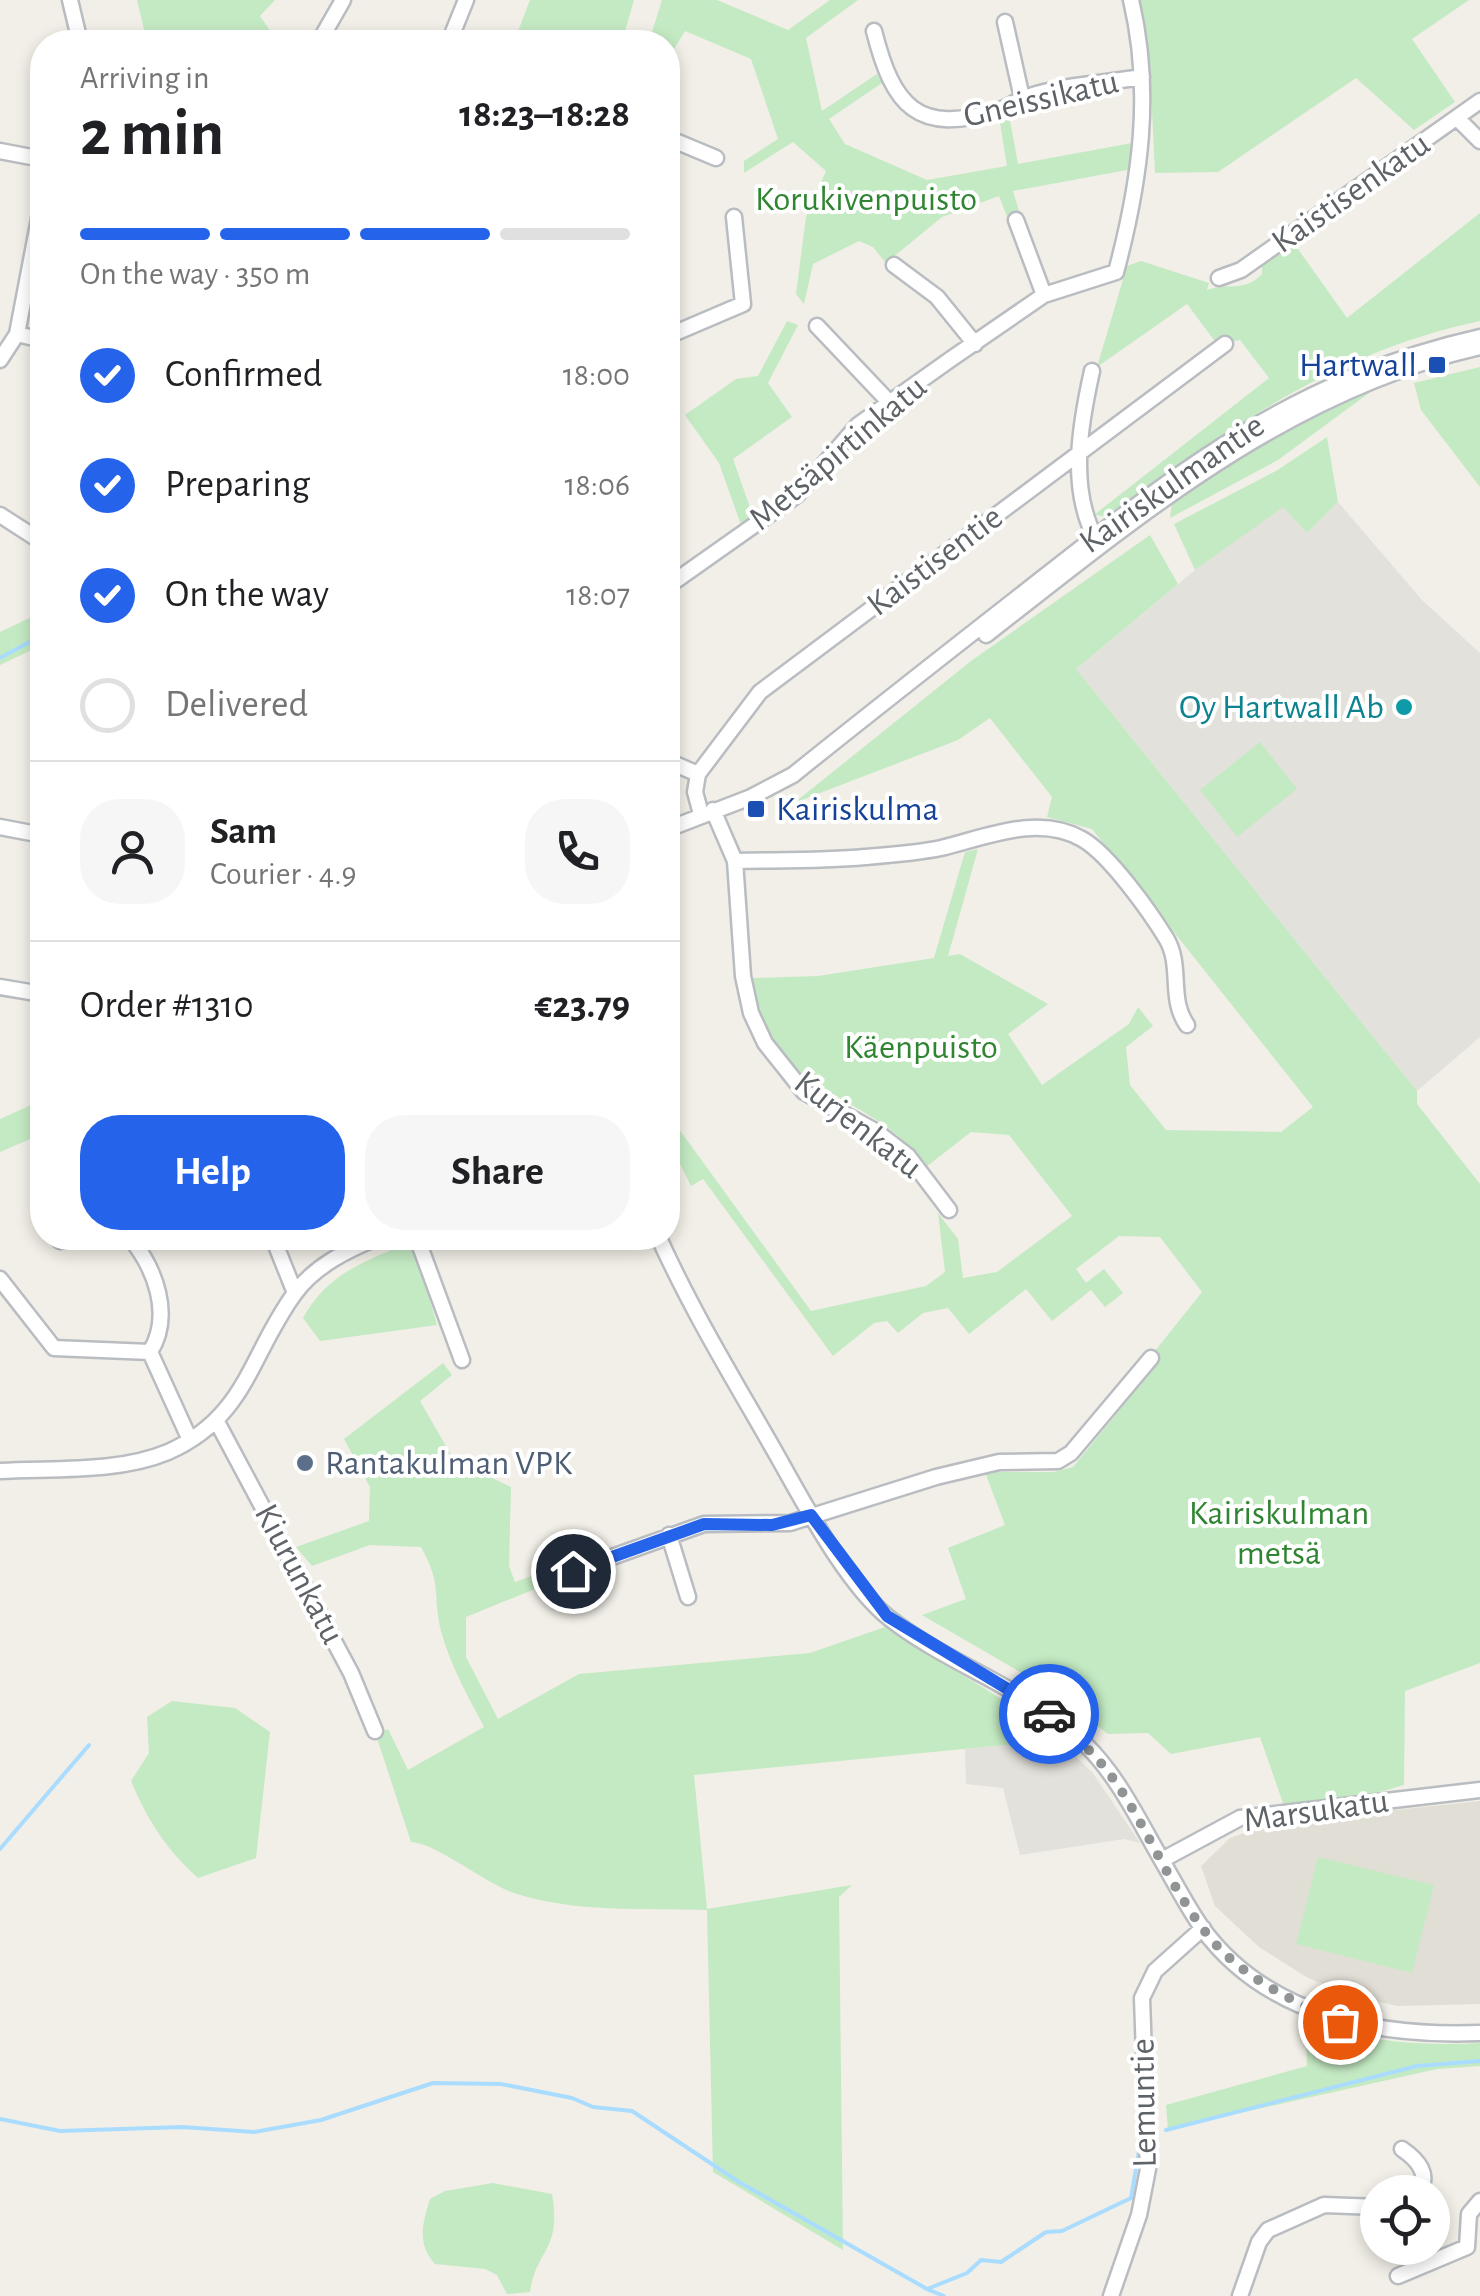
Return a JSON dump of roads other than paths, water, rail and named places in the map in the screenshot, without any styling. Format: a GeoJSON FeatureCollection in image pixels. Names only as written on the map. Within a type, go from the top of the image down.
{"type":"FeatureCollection","features":[{"type":"Feature","properties":{"kind":"street"},"geometry":{"type":"LineString","coordinates":[[70,0],[77,30]]}},
{"type":"Feature","properties":{"kind":"street"},"geometry":{"type":"LineString","coordinates":[[326,30],[344,0]]}},
{"type":"Feature","properties":{"kind":"street"},"geometry":{"type":"LineString","coordinates":[[454,30],[466,0]]}},
{"type":"Feature","properties":{"kind":"street"},"geometry":{"type":"LineString","coordinates":[[1132,0],[1142,77]]}},
{"type":"Feature","properties":{"kind":"street"},"geometry":{"type":"LineString","coordinates":[[1005,22],[1022,98]]}},
{"type":"Feature","properties":{"kind":"street","name":"Gneissikatu"},"geometry":{"type":"LineString","coordinates":[[874,31],[891,86],[903,102],[920,114],[966,118],[1022,98],[1142,77]]}},
{"type":"Feature","properties":{"kind":"street","name":"Metsäpirtinkatu"},"geometry":{"type":"LineString","coordinates":[[680,577],[805,488],[851,432],[1044,295],[1116,272],[1140,163],[1142,77]]}},
{"type":"Feature","properties":{"kind":"street","name":"Kaistisenkatu"},"geometry":{"type":"LineString","coordinates":[[1219,278],[1241,270],[1480,101]]}},
{"type":"Feature","properties":{"kind":"street"},"geometry":{"type":"LineString","coordinates":[[1457,118],[1480,141]]}},
{"type":"Feature","properties":{"kind":"street"},"geometry":{"type":"LineString","coordinates":[[680,143],[716,158]]}},
{"type":"Feature","properties":{"kind":"street"},"geometry":{"type":"LineString","coordinates":[[0,151],[30,157]]}},
{"type":"Feature","properties":{"kind":"street"},"geometry":{"type":"LineString","coordinates":[[680,331],[743,304],[734,216]]}},
{"type":"Feature","properties":{"kind":"street"},"geometry":{"type":"LineString","coordinates":[[1016,220],[1044,295]]}},
{"type":"Feature","properties":{"kind":"street"},"geometry":{"type":"LineString","coordinates":[[894,265],[937,297],[975,344]]}},
{"type":"Feature","properties":{"kind":"street"},"geometry":{"type":"LineString","coordinates":[[0,360],[17,334],[30,266]]}},
{"type":"Feature","properties":{"kind":"street"},"geometry":{"type":"LineString","coordinates":[[817,326],[890,403]]}},
{"type":"Feature","properties":{"kind":"street"},"geometry":{"type":"LineString","coordinates":[[17,334],[30,337]]}},
{"type":"Feature","properties":{"kind":"street","name":"Kairiskulmantie"},"geometry":{"type":"LineString","coordinates":[[680,824],[784,780],[898,694],[970,648],[1218,446],[1274,412],[1384,363],[1480,338]]}},
{"type":"Feature","properties":{"kind":"street","name":"Kaistisentie"},"geometry":{"type":"LineString","coordinates":[[698,774],[760,692],[1226,344]]}},
{"type":"Feature","properties":{"kind":"street","name":"Kairiskulmantie"},"geometry":{"type":"LineString","coordinates":[[1097,542],[1280,422],[1358,387],[1480,347]]}},
{"type":"Feature","properties":{"kind":"street"},"geometry":{"type":"LineString","coordinates":[[1092,371],[1078,453],[1085,508],[1097,542]]}},
{"type":"Feature","properties":{"kind":"street"},"geometry":{"type":"LineString","coordinates":[[0,515],[30,534]]}},
{"type":"Feature","properties":{"kind":"street"},"geometry":{"type":"LineString","coordinates":[[680,766],[698,774],[695,792],[707,812]]}},
{"type":"Feature","properties":{"kind":"street","name":"Kurjenkatu"},"geometry":{"type":"LineString","coordinates":[[707,812],[736,861],[743,976],[751,1013],[765,1043],[804,1092],[877,1132],[908,1156],[949,1210]]}},
{"type":"Feature","properties":{"kind":"street"},"geometry":{"type":"LineString","coordinates":[[0,827],[30,833]]}},
{"type":"Feature","properties":{"kind":"street"},"geometry":{"type":"LineString","coordinates":[[736,861],[864,858],[936,849],[1015,829],[1063,832],[1083,840],[1108,862],[1168,940],[1174,967],[1174,1000],[1187,1025]]}},
{"type":"Feature","properties":{"kind":"street"},"geometry":{"type":"LineString","coordinates":[[0,988],[30,992]]}},
{"type":"Feature","properties":{"kind":"street"},"geometry":{"type":"LineString","coordinates":[[137,1250],[156,1280],[159,1334],[150,1352]]}},
{"type":"Feature","properties":{"kind":"street"},"geometry":{"type":"LineString","coordinates":[[278,1250],[295,1293]]}},
{"type":"Feature","properties":{"kind":"street"},"geometry":{"type":"LineString","coordinates":[[0,1471],[143,1460],[190,1440],[216,1420],[249,1381],[295,1293],[329,1262],[353,1250]]}},
{"type":"Feature","properties":{"kind":"street"},"geometry":{"type":"LineString","coordinates":[[421,1250],[462,1360]]}},
{"type":"Feature","properties":{"kind":"street"},"geometry":{"type":"LineString","coordinates":[[664,1250],[683,1291],[811,1515],[887,1616],[1040,1708],[1086,1745],[1114,1779],[1202,1928],[1253,1977],[1340,2022],[1422,2035],[1480,2034]]}},
{"type":"Feature","properties":{"kind":"street"},"geometry":{"type":"LineString","coordinates":[[0,1279],[54,1348],[150,1352]]}},
{"type":"Feature","properties":{"kind":"street"},"geometry":{"type":"LineString","coordinates":[[150,1352],[190,1440]]}},
{"type":"Feature","properties":{"kind":"street"},"geometry":{"type":"LineString","coordinates":[[573,1571],[669,1534],[720,1521],[772,1525],[999,1462],[1058,1461],[1082,1441],[1151,1358]]}},
{"type":"Feature","properties":{"kind":"street","name":"Kiurunkatu"},"geometry":{"type":"LineString","coordinates":[[216,1420],[351,1672],[375,1730]]}},
{"type":"Feature","properties":{"kind":"street"},"geometry":{"type":"LineString","coordinates":[[669,1534],[688,1597]]}},
{"type":"Feature","properties":{"kind":"street","name":"Marsukatu"},"geometry":{"type":"LineString","coordinates":[[1162,1860],[1240,1818],[1480,1790]]}},
{"type":"Feature","properties":{"kind":"street","name":"Lemuntie"},"geometry":{"type":"LineString","coordinates":[[1111,2296],[1139,2215],[1148,2169],[1142,1998],[1155,1971],[1202,1928]]}},
{"type":"Feature","properties":{"kind":"street"},"geometry":{"type":"LineString","coordinates":[[1402,2149],[1423,2170],[1422,2175]]}},
{"type":"Feature","properties":{"kind":"street"},"geometry":{"type":"LineString","coordinates":[[1398,2276],[1467,2247],[1469,2214],[1480,2201]]}},
{"type":"Feature","properties":{"kind":"street"},"geometry":{"type":"LineString","coordinates":[[1240,2296],[1259,2242],[1268,2230],[1324,2205],[1360,2207]]}},
{"type":"Feature","properties":{"kind":"waterway"},"geometry":{"type":"LineString","coordinates":[[0,658],[30,642]]}},
{"type":"Feature","properties":{"kind":"waterway"},"geometry":{"type":"LineString","coordinates":[[0,1849],[89,1745]]}},
{"type":"Feature","properties":{"kind":"waterway"},"geometry":{"type":"LineString","coordinates":[[1166,2130],[1417,2066],[1480,2061]]}},
{"type":"Feature","properties":{"kind":"waterway"},"geometry":{"type":"LineString","coordinates":[[0,2119],[60,2131],[182,2127],[254,2132],[321,2120],[433,2083],[501,2084],[572,2098],[593,2107],[632,2111],[739,2182],[927,2289],[967,2273],[981,2260],[1001,2262],[1046,2232],[1062,2231],[1131,2198],[1140,2145]]}},
{"type":"Feature","properties":{"kind":"waterway"},"geometry":{"type":"LineString","coordinates":[[929,2290],[944,2296]]}},
{"type":"Feature","properties":{"kind":"place","name":"Hartwall"},"geometry":{"type":"Point","coordinates":[1437,365]}},
{"type":"Feature","properties":{"kind":"place","name":"Oy Hartwall Ab"},"geometry":{"type":"Point","coordinates":[1404,707]}},
{"type":"Feature","properties":{"kind":"place","name":"Kairiskulma"},"geometry":{"type":"Point","coordinates":[756,809]}},
{"type":"Feature","properties":{"kind":"place","name":"Rantakulman VPK"},"geometry":{"type":"Point","coordinates":[305,1463]}},
{"type":"Feature","properties":{"kind":"park label","name":"Korukivenpuisto"},"geometry":{"type":"Point","coordinates":[866,199]}},
{"type":"Feature","properties":{"kind":"park label","name":"Käenpuisto"},"geometry":{"type":"Point","coordinates":[921,1047]}},
{"type":"Feature","properties":{"kind":"park label","name":"Kairiskulman metsä"},"geometry":{"type":"Point","coordinates":[1279,1533]}}]}
